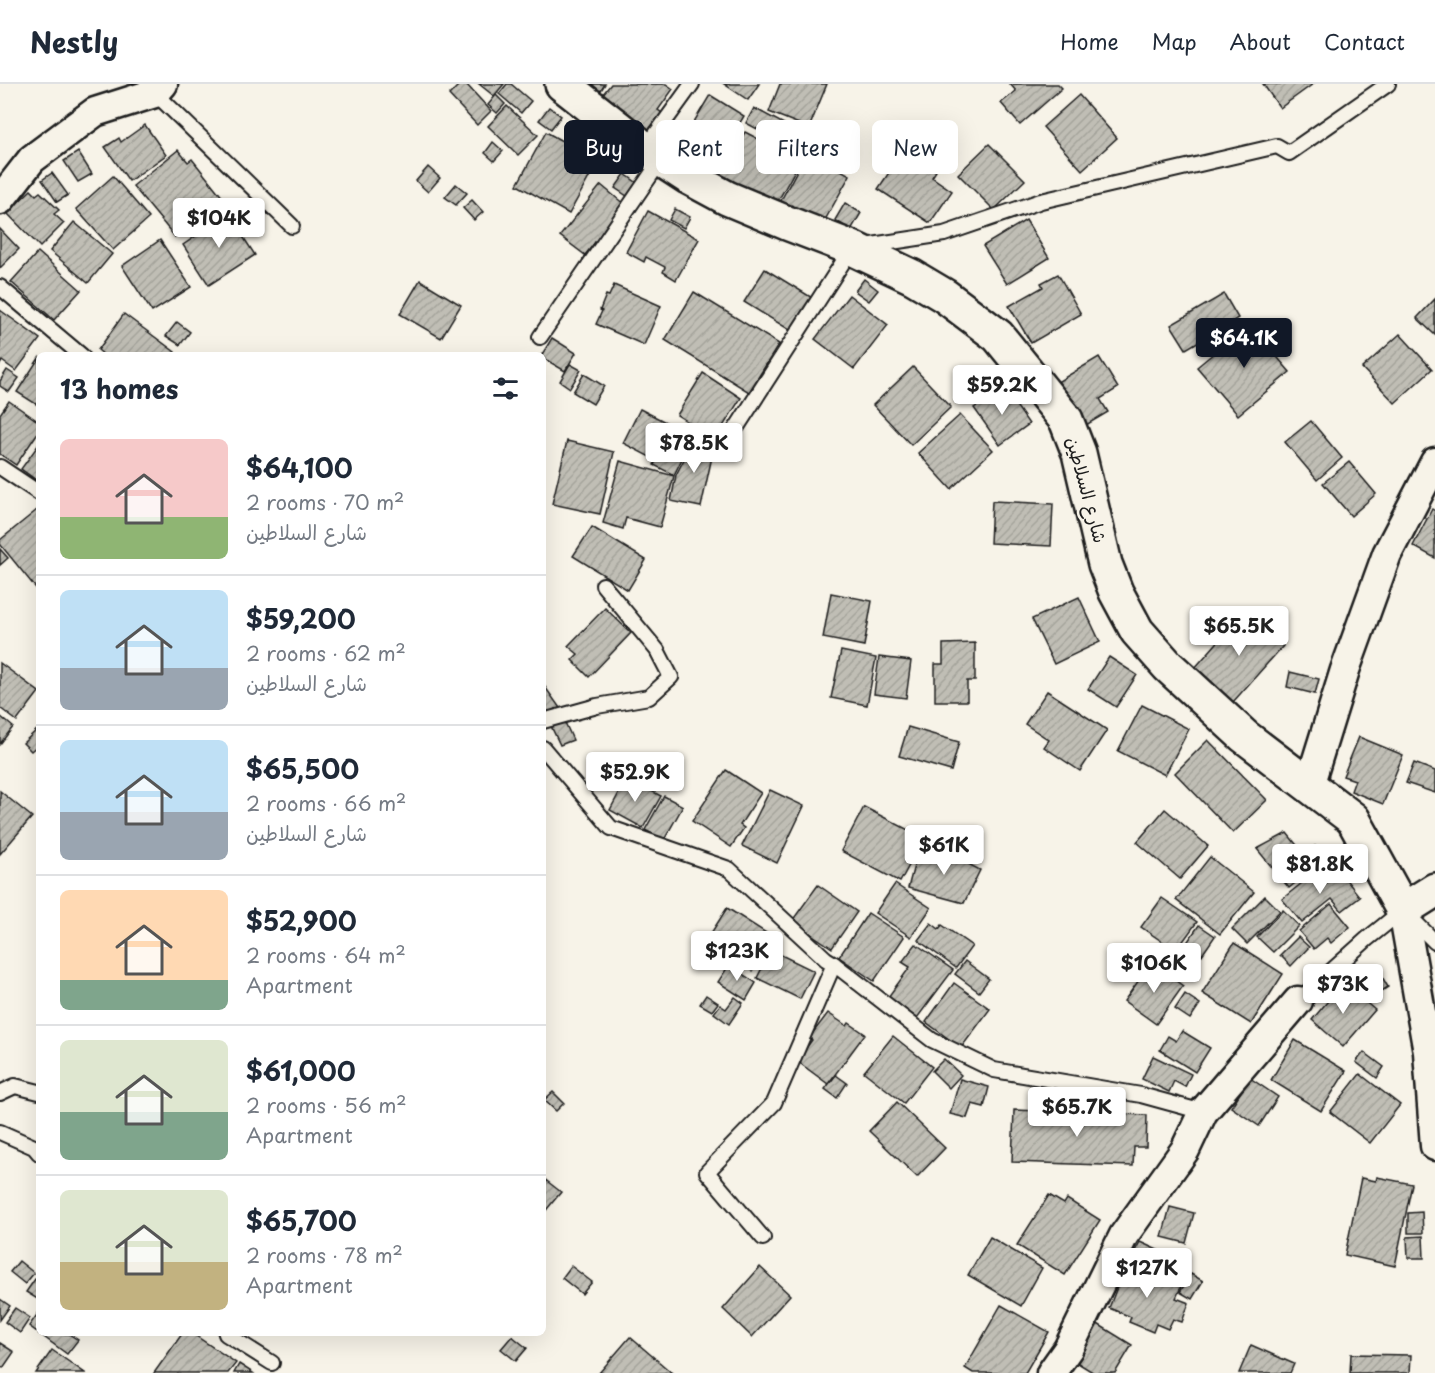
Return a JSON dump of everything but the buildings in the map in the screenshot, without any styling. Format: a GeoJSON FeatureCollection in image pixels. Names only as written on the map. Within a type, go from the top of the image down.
{"type":"FeatureCollection","features":[{"type":"Feature","properties":{"kind":"main road","name":"شارع السلاطين"},"geometry":{"type":"LineString","coordinates":[[562,84],[653,154],[688,177],[728,198],[852,248],[913,277],[945,296],[998,336],[1066,420],[1079,453],[1105,564],[1116,592],[1137,631],[1168,666],[1244,736],[1353,819],[1403,910]]}},
{"type":"Feature","properties":{"kind":"main road"},"geometry":{"type":"LineString","coordinates":[[1403,910],[1435,890]]}},
{"type":"Feature","properties":{"kind":"street"},"geometry":{"type":"LineString","coordinates":[[0,200],[32,159],[95,112],[159,88]]}},
{"type":"Feature","properties":{"kind":"street"},"geometry":{"type":"LineString","coordinates":[[1309,786],[1345,670],[1387,554],[1435,462]]}},
{"type":"Feature","properties":{"kind":"street"},"geometry":{"type":"LineString","coordinates":[[1403,910],[1428,1052],[1435,1146]]}},
{"type":"Feature","properties":{"kind":"street"},"geometry":{"type":"LineString","coordinates":[[1051,1373],[1068,1349],[1124,1235],[1185,1150],[1203,1112],[1298,1000]]}},
{"type":"Feature","properties":{"kind":"lane"},"geometry":{"type":"LineString","coordinates":[[540,337],[653,154],[692,84]]}},
{"type":"Feature","properties":{"kind":"lane"},"geometry":{"type":"LineString","coordinates":[[726,444],[852,248],[944,234],[1041,201],[1277,146],[1289,153],[1388,84]]}},
{"type":"Feature","properties":{"kind":"lane"},"geometry":{"type":"LineString","coordinates":[[159,88],[292,226]]}},
{"type":"Feature","properties":{"kind":"lane"},"geometry":{"type":"LineString","coordinates":[[0,287],[77,352]]}},
{"type":"Feature","properties":{"kind":"lane"},"geometry":{"type":"LineString","coordinates":[[0,467],[36,491]]}},
{"type":"Feature","properties":{"kind":"lane"},"geometry":{"type":"LineString","coordinates":[[546,720],[597,706],[649,696],[671,677],[657,650],[603,585]]}},
{"type":"Feature","properties":{"kind":"lane"},"geometry":{"type":"LineString","coordinates":[[546,752],[611,828],[729,869],[826,959],[932,1040],[994,1070],[1141,1095],[1203,1112]]}},
{"type":"Feature","properties":{"kind":"lane"},"geometry":{"type":"LineString","coordinates":[[1298,1000],[1403,910],[1435,942]]}},
{"type":"Feature","properties":{"kind":"lane"},"geometry":{"type":"LineString","coordinates":[[763,1238],[707,1172],[774,1103],[834,964]]}},
{"type":"Feature","properties":{"kind":"lane"},"geometry":{"type":"LineString","coordinates":[[0,1094],[15,1086],[36,1091]]}},
{"type":"Feature","properties":{"kind":"lane"},"geometry":{"type":"LineString","coordinates":[[0,1132],[36,1149]]}},
{"type":"Feature","properties":{"kind":"lane"},"geometry":{"type":"LineString","coordinates":[[229,1336],[272,1363]]}}]}
